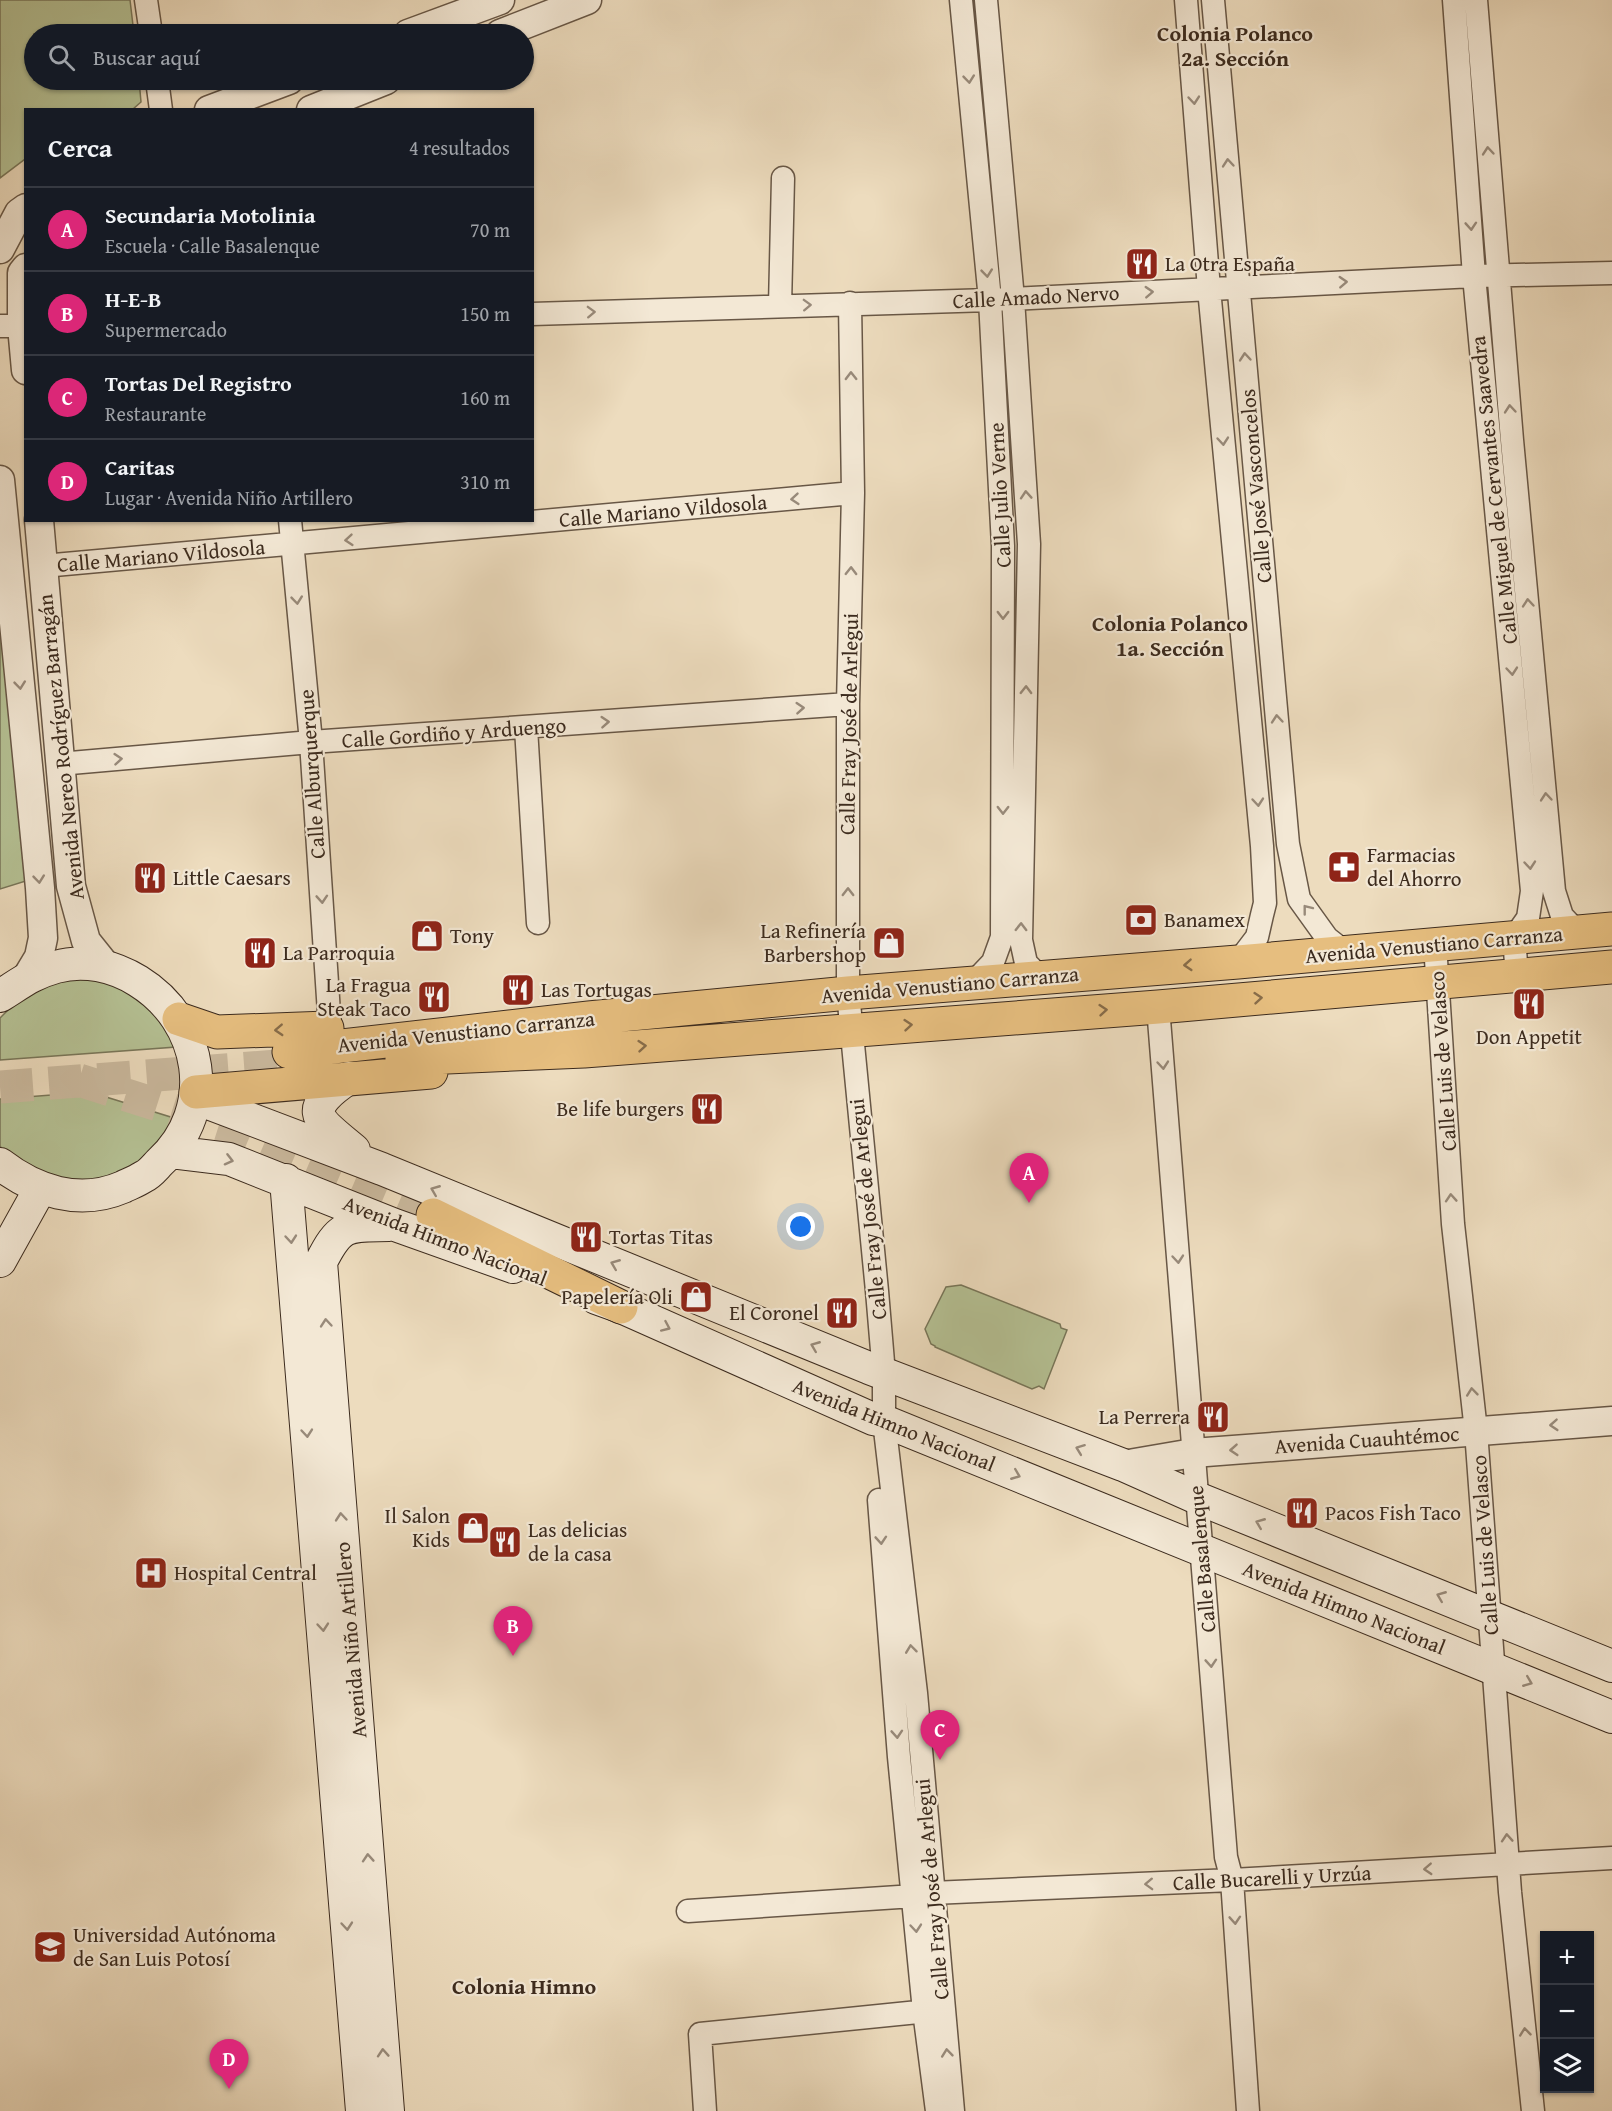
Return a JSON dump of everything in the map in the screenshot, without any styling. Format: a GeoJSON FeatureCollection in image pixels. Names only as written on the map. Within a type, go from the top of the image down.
{"type":"FeatureCollection","features":[{"type":"Feature","properties":{"kind":"main road","name":"Avenida Venustiano Carranza"},"geometry":{"type":"LineString","coordinates":[[1612,929],[1238,962],[974,982],[589,1018],[289,1058],[584,1051],[1158,1007],[1612,967]]}},
{"type":"Feature","properties":{"kind":"main road"},"geometry":{"type":"LineString","coordinates":[[0,996],[27,977],[58,966],[86,964],[106,966],[126,973],[156,992],[179,1019],[194,1054],[196,1095],[187,1127],[171,1152],[145,1177],[111,1192],[76,1196],[40,1189],[18,1178],[0,1164]]}},
{"type":"Feature","properties":{"kind":"main road"},"geometry":{"type":"LineString","coordinates":[[179,1019],[218,1032],[330,1028],[503,1015],[589,1018]]}},
{"type":"Feature","properties":{"kind":"main road"},"geometry":{"type":"LineString","coordinates":[[196,1095],[349,1078],[504,1066],[584,1051]]}},
{"type":"Feature","properties":{"kind":"main road"},"geometry":{"type":"LineString","coordinates":[[349,1078],[327,1093],[318,1115],[322,1124],[382,1169]]}},
{"type":"Feature","properties":{"kind":"main road","name":"Avenida Himno Nacional"},"geometry":{"type":"LineString","coordinates":[[196,1095],[876,1371],[1123,1465],[1197,1498],[1612,1666]]}},
{"type":"Feature","properties":{"kind":"main road","name":"Avenida Himno Nacional"},"geometry":{"type":"LineString","coordinates":[[171,1152],[228,1159],[395,1225],[621,1307],[879,1420],[1612,1717]]}},
{"type":"Feature","properties":{"kind":"main road","name":"Avenida Niño Artillero"},"geometry":{"type":"LineString","coordinates":[[286,1180],[347,1756],[388,2111]]}},
{"type":"Feature","properties":{"kind":"main road"},"geometry":{"type":"LineString","coordinates":[[0,1261],[40,1189]]}},
{"type":"Feature","properties":{"kind":"main road"},"geometry":{"type":"LineString","coordinates":[[433,1215],[621,1307]]}},
{"type":"Feature","properties":{"kind":"main road","name":"Avenida Niño Artillero"},"geometry":{"type":"LineString","coordinates":[[362,2111],[347,1756],[321,1262],[332,1240],[342,1231],[356,1226],[395,1225]]}},
{"type":"Feature","properties":{"kind":"street"},"geometry":{"type":"LineString","coordinates":[[146,0],[150,24]]}},
{"type":"Feature","properties":{"kind":"street"},"geometry":{"type":"LineString","coordinates":[[435,24],[500,0]]}},
{"type":"Feature","properties":{"kind":"street","name":"Calle Julio Verne"},"geometry":{"type":"LineString","coordinates":[[961,0],[990,300],[1003,571],[1014,729],[1021,940],[1026,963],[1041,978]]}},
{"type":"Feature","properties":{"kind":"street","name":"Calle Julio Verne"},"geometry":{"type":"LineString","coordinates":[[974,982],[993,962],[1002,937],[1014,729],[1029,572],[1013,299],[986,0]]}},
{"type":"Feature","properties":{"kind":"street"},"geometry":{"type":"LineString","coordinates":[[525,24],[583,1]]}},
{"type":"Feature","properties":{"kind":"street"},"geometry":{"type":"LineString","coordinates":[[1186,2],[1213,1]]}},
{"type":"Feature","properties":{"kind":"street","name":"Calle José Vasconcelos"},"geometry":{"type":"LineString","coordinates":[[1213,1],[1288,844],[1299,899],[1327,938],[1346,953]]}},
{"type":"Feature","properties":{"kind":"street","name":"Calle José Vasconcelos"},"geometry":{"type":"LineString","coordinates":[[1186,2],[1209,289],[1262,846],[1265,903],[1257,937],[1238,962]]}},
{"type":"Feature","properties":{"kind":"street","name":"Calle Miguel de Cervantes Saavedra"},"geometry":{"type":"LineString","coordinates":[[1466,7],[1474,119],[1467,184],[1532,891],[1528,918],[1515,938],[1516,975]]}},
{"type":"Feature","properties":{"kind":"street"},"geometry":{"type":"LineString","coordinates":[[966,51],[990,48]]}},
{"type":"Feature","properties":{"kind":"street"},"geometry":{"type":"LineString","coordinates":[[158,90],[161,108]]}},
{"type":"Feature","properties":{"kind":"street"},"geometry":{"type":"LineString","coordinates":[[214,108],[262,90]]}},
{"type":"Feature","properties":{"kind":"street"},"geometry":{"type":"LineString","coordinates":[[316,108],[361,90]]}},
{"type":"Feature","properties":{"kind":"street","name":"Calle Miguel de Cervantes Saavedra"},"geometry":{"type":"LineString","coordinates":[[1474,119],[1491,183],[1512,440],[1554,891],[1562,916],[1577,932]]}},
{"type":"Feature","properties":{"kind":"street"},"geometry":{"type":"LineString","coordinates":[[1196,129],[1225,128]]}},
{"type":"Feature","properties":{"kind":"street"},"geometry":{"type":"LineString","coordinates":[[977,167],[1001,165]]}},
{"type":"Feature","properties":{"kind":"street"},"geometry":{"type":"LineString","coordinates":[[780,306],[783,178]]}},
{"type":"Feature","properties":{"kind":"street"},"geometry":{"type":"LineString","coordinates":[[1467,184],[1491,183]]}},
{"type":"Feature","properties":{"kind":"street"},"geometry":{"type":"LineString","coordinates":[[981,208],[1004,206]]}},
{"type":"Feature","properties":{"kind":"street"},"geometry":{"type":"LineString","coordinates":[[0,249],[19,213],[24,209]]}},
{"type":"Feature","properties":{"kind":"street"},"geometry":{"type":"LineString","coordinates":[[1205,242],[1235,240]]}},
{"type":"Feature","properties":{"kind":"street"},"geometry":{"type":"LineString","coordinates":[[24,270],[16,326],[24,361]]}},
{"type":"Feature","properties":{"kind":"street","name":"Calle Amado Nervo"},"geometry":{"type":"LineString","coordinates":[[534,314],[990,300],[1474,276],[1612,273]]}},
{"type":"Feature","properties":{"kind":"street","name":"Calle Fray José de Arlegui"},"geometry":{"type":"LineString","coordinates":[[850,303],[853,493],[848,704],[848,993],[877,1292],[876,1371],[879,1420],[933,2011],[937,2111]]}},
{"type":"Feature","properties":{"kind":"street"},"geometry":{"type":"LineString","coordinates":[[1489,441],[1512,440]]}},
{"type":"Feature","properties":{"kind":"street","name":"Avenida Nereo Rodríguez Barragán"},"geometry":{"type":"LineString","coordinates":[[0,480],[43,938],[39,957],[27,977]]}},
{"type":"Feature","properties":{"kind":"street"},"geometry":{"type":"LineString","coordinates":[[1494,489],[1518,488]]}},
{"type":"Feature","properties":{"kind":"street","name":"Calle Mariano Vildosola"},"geometry":{"type":"LineString","coordinates":[[43,566],[853,493]]}},
{"type":"Feature","properties":{"kind":"street"},"geometry":{"type":"LineString","coordinates":[[1228,496],[1257,493]]}},
{"type":"Feature","properties":{"kind":"street","name":"Avenida Nereo Rodríguez Barragán"},"geometry":{"type":"LineString","coordinates":[[39,522],[71,886],[86,941],[106,966]]}},
{"type":"Feature","properties":{"kind":"street","name":"Calle Alburquerque"},"geometry":{"type":"LineString","coordinates":[[290,522],[311,742],[330,1028]]}},
{"type":"Feature","properties":{"kind":"street"},"geometry":{"type":"LineString","coordinates":[[1500,543],[1523,541]]}},
{"type":"Feature","properties":{"kind":"street"},"geometry":{"type":"LineString","coordinates":[[1003,571],[1029,572]]}},
{"type":"Feature","properties":{"kind":"street"},"geometry":{"type":"LineString","coordinates":[[1247,691],[1275,691]]}},
{"type":"Feature","properties":{"kind":"street","name":"Calle Gordiño y Arduengo"},"geometry":{"type":"LineString","coordinates":[[59,764],[311,742],[848,704]]}},
{"type":"Feature","properties":{"kind":"street"},"geometry":{"type":"LineString","coordinates":[[526,728],[538,923]]}},
{"type":"Feature","properties":{"kind":"street","name":"Calle Luis de Velasco"},"geometry":{"type":"LineString","coordinates":[[1435,944],[1453,1224],[1476,1431],[1509,1865],[1533,2111]]}},
{"type":"Feature","properties":{"kind":"street","name":"Calle Basalenque"},"geometry":{"type":"LineString","coordinates":[[1158,1007],[1226,1857],[1232,1880],[1248,2111]]}},
{"type":"Feature","properties":{"kind":"street","name":"Avenida Cuauhtémoc"},"geometry":{"type":"LineString","coordinates":[[1123,1465],[1193,1453],[1612,1421]]}},
{"type":"Feature","properties":{"kind":"street","name":"Calle Bucarelli y Urzúa"},"geometry":{"type":"LineString","coordinates":[[688,1911],[923,1894],[1232,1880],[1612,1858]]}},
{"type":"Feature","properties":{"kind":"street"},"geometry":{"type":"LineString","coordinates":[[705,2111],[700,2034],[933,2011]]}},
{"type":"Feature","properties":{"kind":"street","name":"Calle Fray José de Arlegui"},"geometry":{"type":"LineString","coordinates":[[933,2011],[953,2111]]}},
{"type":"Feature","properties":{"kind":"green space"},"geometry":{"type":"Polygon","coordinates":[[[0,0],[130,0],[133,24],[24,24],[24,90],[140,90],[141,102],[134,108],[24,108],[24,160],[0,178],[0,0]]]}},
{"type":"Feature","properties":{"kind":"green space"},"geometry":{"type":"Polygon","coordinates":[[[0,583],[29,880],[0,889],[0,583]]]}},
{"type":"Feature","properties":{"kind":"green space"},"geometry":{"type":"Polygon","coordinates":[[[57,979],[104,979],[149,1002],[176,1047],[0,1060],[0,1018],[31,987],[57,979]]]}},
{"type":"Feature","properties":{"kind":"green space"},"geometry":{"type":"Polygon","coordinates":[[[90,1092],[177,1119],[137,1167],[110,1180],[77,1184],[42,1177],[5,1154],[0,1146],[0,1099],[90,1092]]]}},
{"type":"Feature","properties":{"kind":"green space"},"geometry":{"type":"Polygon","coordinates":[[[961,1285],[1060,1324],[1061,1328],[1067,1330],[1044,1389],[1039,1386],[1032,1389],[931,1344],[925,1329],[946,1287],[961,1285]]]}},
{"type":"Feature","properties":{"kind":"tunnel"},"geometry":{"type":"LineString","coordinates":[[0,1087],[290,1065]]}},
{"type":"Feature","properties":{"kind":"tunnel"},"geometry":{"type":"LineString","coordinates":[[79,1080],[224,1126],[433,1215]]}},
{"type":"Feature","properties":{"kind":"place","name":"La Otra España"},"geometry":{"type":"Point","coordinates":[1142,264]}},
{"type":"Feature","properties":{"kind":"place","name":"Farmacias del Ahorro"},"geometry":{"type":"Point","coordinates":[1344,867]}},
{"type":"Feature","properties":{"kind":"place","name":"Little Caesars"},"geometry":{"type":"Point","coordinates":[150,878]}},
{"type":"Feature","properties":{"kind":"place","name":"Banamex"},"geometry":{"type":"Point","coordinates":[1141,920]}},
{"type":"Feature","properties":{"kind":"place","name":"Tony"},"geometry":{"type":"Point","coordinates":[427,936]}},
{"type":"Feature","properties":{"kind":"place","name":"La Refinería Barbershop"},"geometry":{"type":"Point","coordinates":[889,943]}},
{"type":"Feature","properties":{"kind":"place","name":"La Parroquia"},"geometry":{"type":"Point","coordinates":[260,953]}},
{"type":"Feature","properties":{"kind":"place","name":"Las Tortugas"},"geometry":{"type":"Point","coordinates":[518,990]}},
{"type":"Feature","properties":{"kind":"place","name":"La Fragua Steak Taco"},"geometry":{"type":"Point","coordinates":[434,997]}},
{"type":"Feature","properties":{"kind":"place","name":"Don Appetit"},"geometry":{"type":"Point","coordinates":[1529,1004]}},
{"type":"Feature","properties":{"kind":"place","name":"Be life burgers"},"geometry":{"type":"Point","coordinates":[707,1109]}},
{"type":"Feature","properties":{"kind":"place","name":"Secundaria Motolinia"},"geometry":{"type":"Point","coordinates":[1029,1203]}},
{"type":"Feature","properties":{"kind":"place","name":"Tortas Titas"},"geometry":{"type":"Point","coordinates":[586,1237]}},
{"type":"Feature","properties":{"kind":"place","name":"Papelería Oli"},"geometry":{"type":"Point","coordinates":[696,1297]}},
{"type":"Feature","properties":{"kind":"place","name":"El Coronel"},"geometry":{"type":"Point","coordinates":[842,1313]}},
{"type":"Feature","properties":{"kind":"place","name":"La Perrera"},"geometry":{"type":"Point","coordinates":[1213,1417]}},
{"type":"Feature","properties":{"kind":"place","name":"Pacos Fish Taco"},"geometry":{"type":"Point","coordinates":[1302,1513]}},
{"type":"Feature","properties":{"kind":"place","name":"Il Salon Kids"},"geometry":{"type":"Point","coordinates":[473,1528]}},
{"type":"Feature","properties":{"kind":"place","name":"Las delicias de la casa"},"geometry":{"type":"Point","coordinates":[505,1542]}},
{"type":"Feature","properties":{"kind":"place","name":"Hospital Central"},"geometry":{"type":"Point","coordinates":[151,1573]}},
{"type":"Feature","properties":{"kind":"place","name":"H-E-B"},"geometry":{"type":"Point","coordinates":[513,1656]}},
{"type":"Feature","properties":{"kind":"place","name":"Tortas Del Registro"},"geometry":{"type":"Point","coordinates":[940,1760]}},
{"type":"Feature","properties":{"kind":"place","name":"Universidad Autónoma de San Luis Potosí"},"geometry":{"type":"Point","coordinates":[50,1947]}},
{"type":"Feature","properties":{"kind":"place","name":"Caritas"},"geometry":{"type":"Point","coordinates":[229,2089]}},
{"type":"Feature","properties":{"kind":"district","name":"Colonia Polanco 2a. Sección"},"geometry":{"type":"Point","coordinates":[1235,46]}},
{"type":"Feature","properties":{"kind":"district","name":"Colonia Polanco 1a. Sección"},"geometry":{"type":"Point","coordinates":[1170,636]}},
{"type":"Feature","properties":{"kind":"district","name":"Colonia Himno"},"geometry":{"type":"Point","coordinates":[524,1986]}}]}
